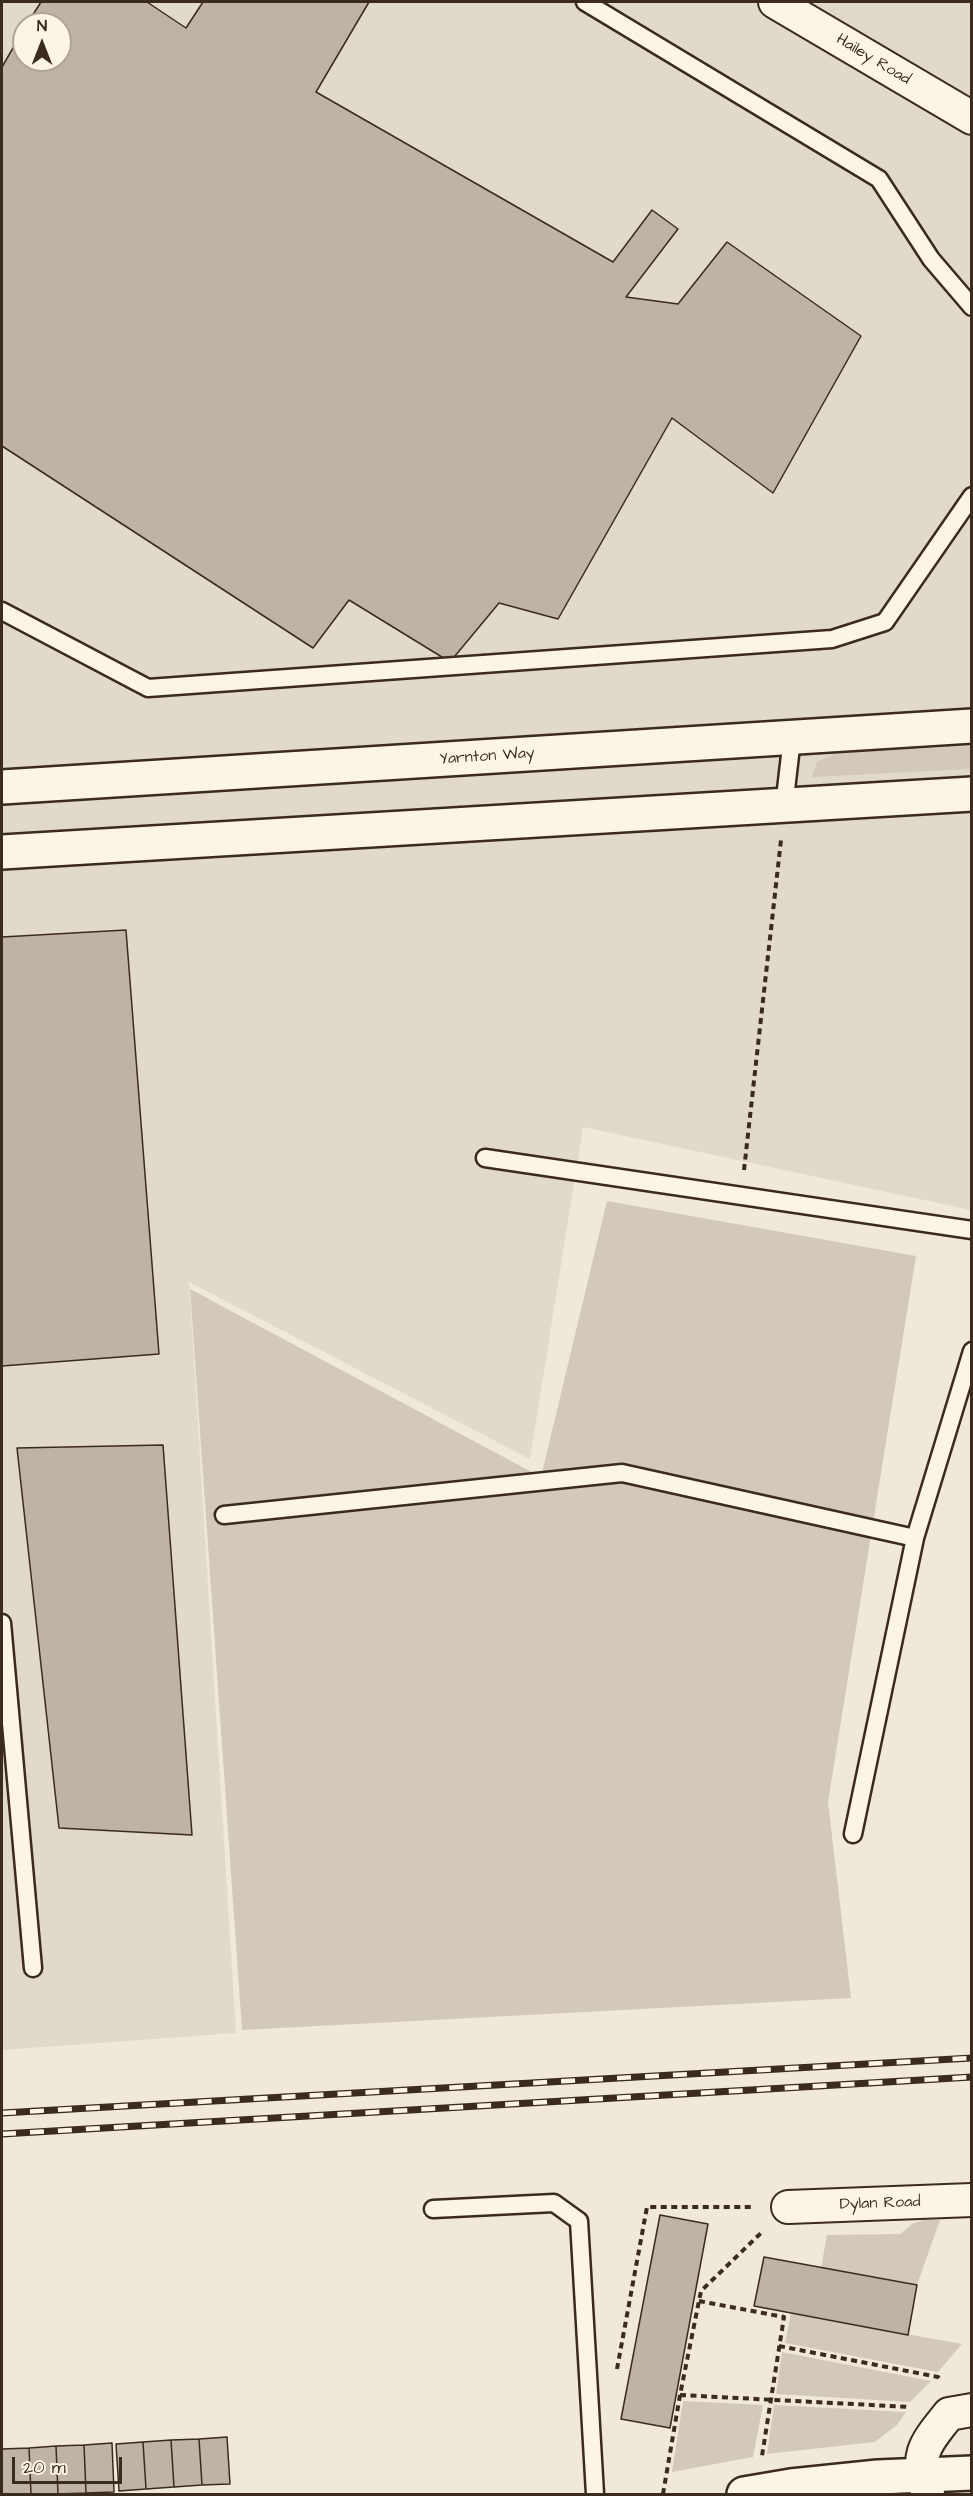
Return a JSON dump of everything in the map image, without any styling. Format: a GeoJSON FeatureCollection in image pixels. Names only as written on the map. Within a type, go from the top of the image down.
{"type":"FeatureCollection","features":[{"type":"Feature","properties":{"kind":"street","name":"Hailey Road"},"geometry":{"type":"LineString","coordinates":[[775,2],[972,118]]}},
{"type":"Feature","properties":{"kind":"street","name":"Yarnton Way"},"geometry":{"type":"LineString","coordinates":[[2,787],[972,726]]}},
{"type":"Feature","properties":{"kind":"street"},"geometry":{"type":"LineString","coordinates":[[2,852],[972,794]]}},
{"type":"Feature","properties":{"kind":"street","name":"Dylan Road"},"geometry":{"type":"LineString","coordinates":[[788,2207],[972,2200]]}},
{"type":"Feature","properties":{"kind":"street"},"geometry":{"type":"LineString","coordinates":[[924,2484],[926,2444],[955,2403]]}},
{"type":"Feature","properties":{"kind":"street"},"geometry":{"type":"LineString","coordinates":[[752,2481],[791,2486],[924,2484],[972,2473]]}},
{"type":"Feature","properties":{"kind":"lane"},"geometry":{"type":"LineString","coordinates":[[585,2],[879,179],[931,259],[972,307]]}},
{"type":"Feature","properties":{"kind":"lane"},"geometry":{"type":"LineString","coordinates":[[2,610],[148,688],[832,639],[885,622],[972,496]]}},
{"type":"Feature","properties":{"kind":"lane"},"geometry":{"type":"LineString","coordinates":[[784,807],[792,738]]}},
{"type":"Feature","properties":{"kind":"lane"},"geometry":{"type":"LineString","coordinates":[[485,1158],[972,1230]]}},
{"type":"Feature","properties":{"kind":"lane"},"geometry":{"type":"LineString","coordinates":[[853,1834],[915,1538],[972,1351]]}},
{"type":"Feature","properties":{"kind":"lane"},"geometry":{"type":"LineString","coordinates":[[224,1515],[622,1473],[915,1538]]}},
{"type":"Feature","properties":{"kind":"lane"},"geometry":{"type":"LineString","coordinates":[[2,1623],[33,1968]]}},
{"type":"Feature","properties":{"kind":"lane"},"geometry":{"type":"LineString","coordinates":[[433,2209],[554,2203],[579,2222],[595,2494]]}},
{"type":"Feature","properties":{"kind":"path"},"geometry":{"type":"LineString","coordinates":[[741,1196],[784,807]]}},
{"type":"Feature","properties":{"kind":"path"},"geometry":{"type":"LineString","coordinates":[[617,2370],[647,2207],[788,2207]]}},
{"type":"Feature","properties":{"kind":"path"},"geometry":{"type":"LineString","coordinates":[[663,2494],[701,2291],[788,2207]]}},
{"type":"Feature","properties":{"kind":"path"},"geometry":{"type":"LineString","coordinates":[[699,2301],[784,2317],[770,2400],[752,2481]]}},
{"type":"Feature","properties":{"kind":"path"},"geometry":{"type":"LineString","coordinates":[[680,2395],[908,2407],[955,2403],[938,2377],[779,2346]]}},
{"type":"Feature","properties":{"kind":"shaded area"},"geometry":{"type":"Polygon","coordinates":[[[2,2],[971,2],[971,1210],[583,1127],[530,1459],[189,1282],[236,2033],[2,2050],[2,2]]]}},
{"type":"Feature","properties":{"kind":"shaded area"},"geometry":{"type":"Polygon","coordinates":[[[971,746],[971,769],[812,777],[817,762],[836,753],[971,746]]]}},
{"type":"Feature","properties":{"kind":"shaded area"},"geometry":{"type":"Polygon","coordinates":[[[607,1201],[916,1256],[828,1802],[851,1998],[242,2030],[190,1289],[541,1477],[607,1201]]]}},
{"type":"Feature","properties":{"kind":"shaded area"},"geometry":{"type":"Polygon","coordinates":[[[924,2220],[940,2220],[917,2285],[821,2268],[827,2235],[900,2234],[912,2224],[924,2220]]]}},
{"type":"Feature","properties":{"kind":"shaded area"},"geometry":{"type":"Polygon","coordinates":[[[791,2313],[962,2344],[938,2372],[785,2343],[791,2313]]]}},
{"type":"Feature","properties":{"kind":"shaded area"},"geometry":{"type":"Polygon","coordinates":[[[782,2352],[931,2381],[910,2402],[776,2394],[782,2352]]]}},
{"type":"Feature","properties":{"kind":"shaded area"},"geometry":{"type":"Polygon","coordinates":[[[683,2401],[763,2405],[753,2457],[672,2472],[683,2401]]]}},
{"type":"Feature","properties":{"kind":"shaded area"},"geometry":{"type":"Polygon","coordinates":[[[774,2405],[906,2412],[897,2425],[875,2442],[767,2454],[774,2405]]]}},
{"type":"Feature","properties":{"kind":"building"},"geometry":{"type":"Polygon","coordinates":[[[41,2],[147,2],[186,28],[203,2],[369,2],[316,92],[613,262],[652,210],[678,229],[626,297],[678,304],[727,242],[861,336],[773,493],[672,418],[558,619],[499,603],[450,662],[349,600],[313,648],[2,446],[2,67],[12,50],[12,72],[72,72],[72,12],[35,12],[41,2]]]}},
{"type":"Feature","properties":{"kind":"building"},"geometry":{"type":"Polygon","coordinates":[[[126,930],[159,1354],[2,1366],[2,937],[126,930]]]}},
{"type":"Feature","properties":{"kind":"building"},"geometry":{"type":"Polygon","coordinates":[[[163,1445],[192,1835],[59,1828],[17,1448],[163,1445]]]}},
{"type":"Feature","properties":{"kind":"building"},"geometry":{"type":"Polygon","coordinates":[[[660,2215],[708,2224],[670,2428],[621,2419],[660,2215]]]}},
{"type":"Feature","properties":{"kind":"building"},"geometry":{"type":"Polygon","coordinates":[[[764,2257],[917,2285],[908,2335],[754,2306],[764,2257]]]}},
{"type":"Feature","properties":{"kind":"building"},"geometry":{"type":"Polygon","coordinates":[[[227,2437],[230,2484],[202,2485],[199,2439],[227,2437]]]}},
{"type":"Feature","properties":{"kind":"building"},"geometry":{"type":"Polygon","coordinates":[[[199,2439],[202,2485],[174,2487],[171,2440],[199,2439]]]}},
{"type":"Feature","properties":{"kind":"building"},"geometry":{"type":"Polygon","coordinates":[[[171,2440],[174,2487],[146,2489],[143,2442],[171,2440]]]}},
{"type":"Feature","properties":{"kind":"building"},"geometry":{"type":"Polygon","coordinates":[[[143,2442],[146,2489],[119,2491],[116,2444],[143,2442]]]}},
{"type":"Feature","properties":{"kind":"building"},"geometry":{"type":"Polygon","coordinates":[[[112,2443],[114,2492],[86,2493],[84,2445],[112,2443]]]}},
{"type":"Feature","properties":{"kind":"building"},"geometry":{"type":"Polygon","coordinates":[[[84,2445],[86,2493],[58,2494],[56,2446],[84,2445]]]}},
{"type":"Feature","properties":{"kind":"building"},"geometry":{"type":"Polygon","coordinates":[[[56,2446],[58,2494],[31,2494],[29,2448],[56,2446]]]}},
{"type":"Feature","properties":{"kind":"building"},"geometry":{"type":"Polygon","coordinates":[[[29,2448],[31,2494],[2,2494],[2,2449],[29,2448]]]}},
{"type":"Feature","properties":{"kind":"railway"},"geometry":{"type":"LineString","coordinates":[[2,2113],[972,2058]]}},
{"type":"Feature","properties":{"kind":"railway"},"geometry":{"type":"LineString","coordinates":[[2,2134],[972,2077]]}}]}
